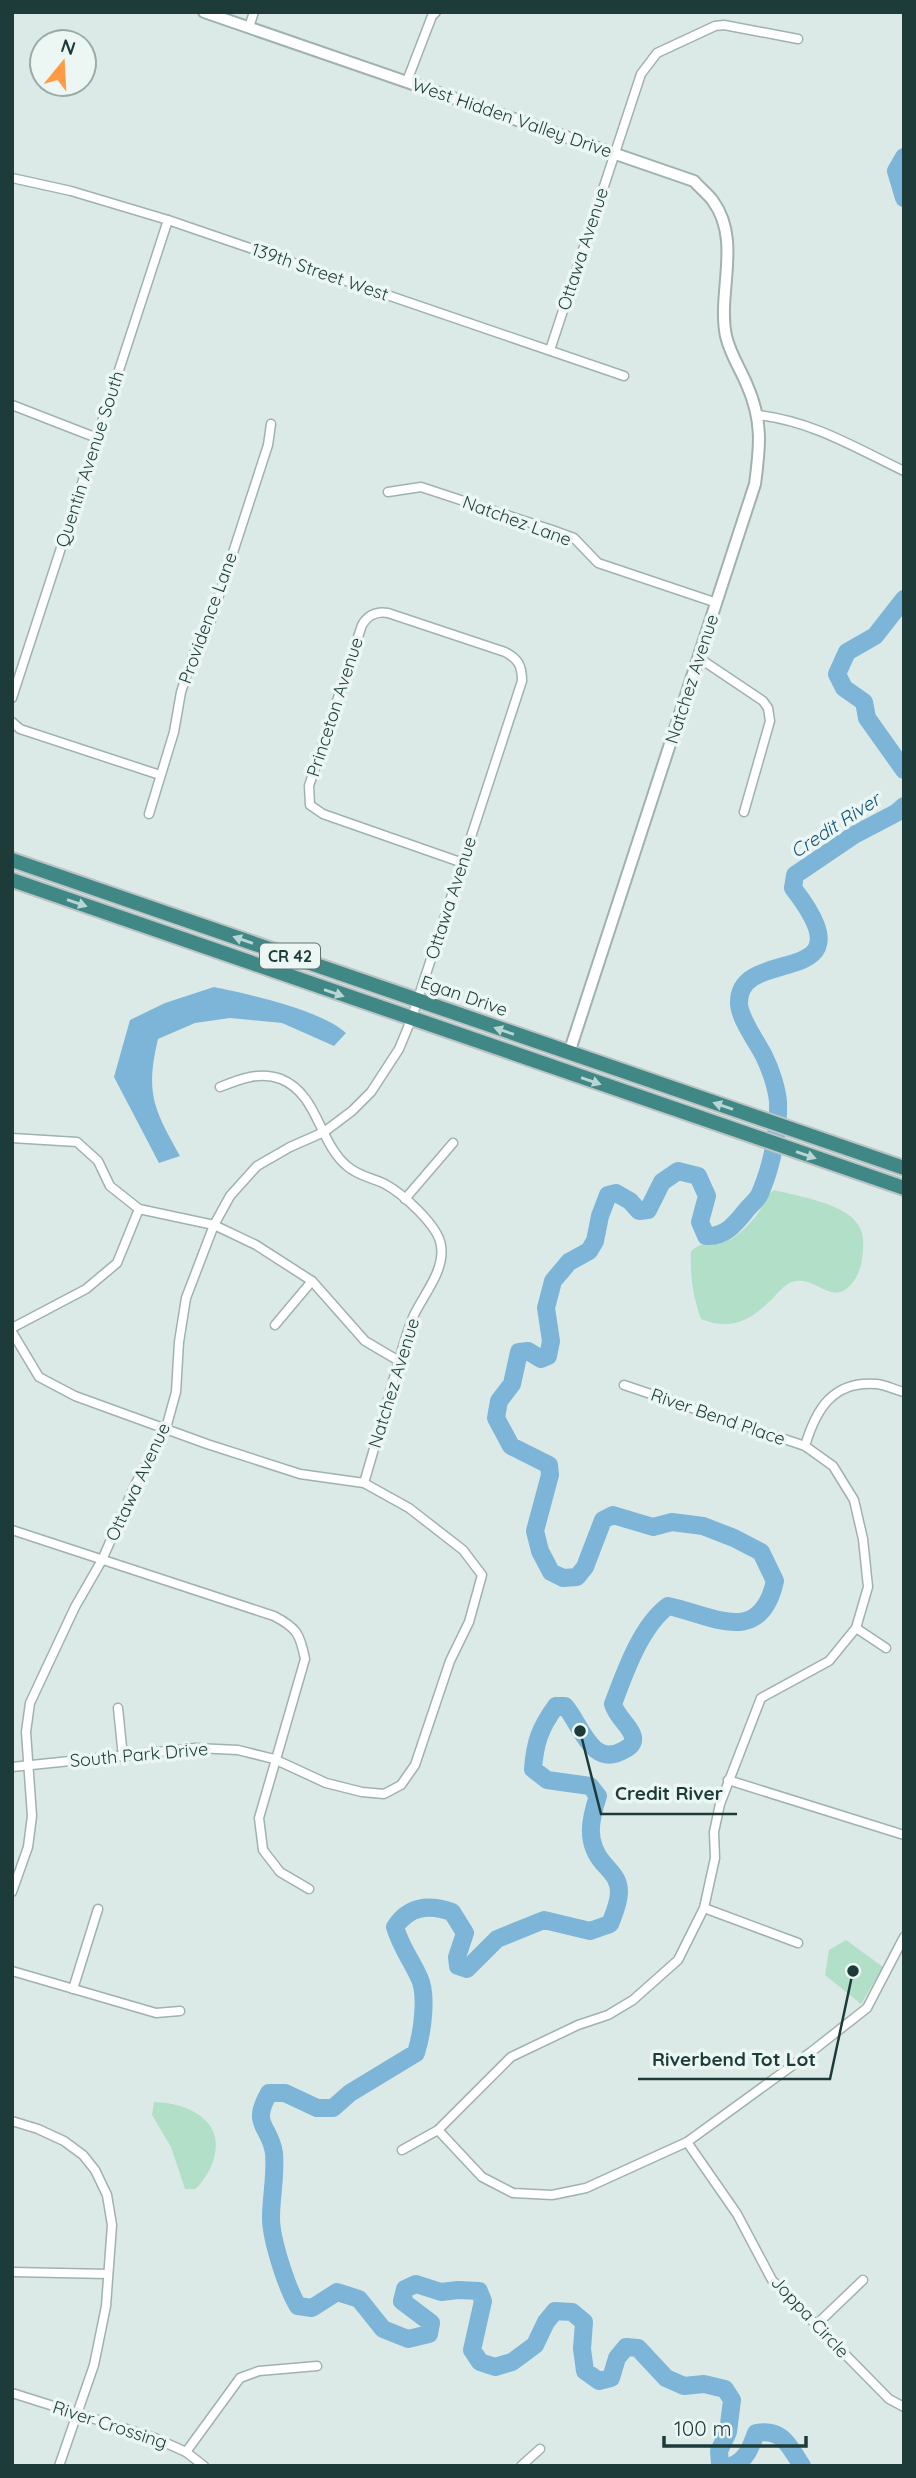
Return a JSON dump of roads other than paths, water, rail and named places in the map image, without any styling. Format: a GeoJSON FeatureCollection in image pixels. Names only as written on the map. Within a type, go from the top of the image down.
{"type":"FeatureCollection","features":[{"type":"Feature","properties":{"kind":"highway","name":"Egan Drive"},"geometry":{"type":"LineString","coordinates":[[12,860],[904,1168]]}},
{"type":"Feature","properties":{"kind":"highway","name":"CR 42"},"geometry":{"type":"LineString","coordinates":[[12,880],[411,1020],[904,1188]]}},
{"type":"Feature","properties":{"kind":"street","name":"West Hidden Valley Drive"},"geometry":{"type":"LineString","coordinates":[[204,12],[694,181],[714,201],[727,232],[724,303]]}},
{"type":"Feature","properties":{"kind":"street"},"geometry":{"type":"LineString","coordinates":[[249,27],[254,12]]}},
{"type":"Feature","properties":{"kind":"street"},"geometry":{"type":"LineString","coordinates":[[407,81],[432,16],[436,12]]}},
{"type":"Feature","properties":{"kind":"street","name":"Ottawa Avenue"},"geometry":{"type":"LineString","coordinates":[[550,350],[641,74],[657,53],[715,26],[798,39]]}},
{"type":"Feature","properties":{"kind":"street","name":"139th Street West"},"geometry":{"type":"LineString","coordinates":[[12,178],[71,191],[169,220],[624,376]]}},
{"type":"Feature","properties":{"kind":"street","name":"Quentin Avenue South"},"geometry":{"type":"LineString","coordinates":[[12,698],[169,220]]}},
{"type":"Feature","properties":{"kind":"street","name":"Natchez Avenue"},"geometry":{"type":"LineString","coordinates":[[569,1053],[755,484],[761,446],[758,415],[747,384],[732,355],[726,335],[724,303]]}},
{"type":"Feature","properties":{"kind":"street"},"geometry":{"type":"LineString","coordinates":[[12,405],[97,438]]}},
{"type":"Feature","properties":{"kind":"street"},"geometry":{"type":"LineString","coordinates":[[758,415],[783,418],[852,443],[904,471]]}},
{"type":"Feature","properties":{"kind":"street","name":"Providence Lane"},"geometry":{"type":"LineString","coordinates":[[149,814],[174,732],[181,692],[193,656],[211,620],[268,445],[271,424]]}},
{"type":"Feature","properties":{"kind":"street","name":"Natchez Lane"},"geometry":{"type":"LineString","coordinates":[[388,492],[421,487],[552,530],[574,538],[597,562],[718,603]]}},
{"type":"Feature","properties":{"kind":"street","name":"Ottawa Avenue"},"geometry":{"type":"LineString","coordinates":[[12,1892],[28,1847],[32,1816],[26,1732],[30,1703],[75,1607],[102,1560],[135,1485],[166,1428],[176,1392],[179,1342],[186,1298],[214,1225],[230,1196],[257,1166],[289,1147],[324,1132],[352,1111],[372,1092],[399,1049],[411,1020],[522,681],[519,661],[505,652],[381,611],[372,614]]}},
{"type":"Feature","properties":{"kind":"street","name":"Princeton Avenue"},"geometry":{"type":"LineString","coordinates":[[372,614],[362,625],[309,786],[310,805],[323,814],[463,863]]}},
{"type":"Feature","properties":{"kind":"street"},"geometry":{"type":"LineString","coordinates":[[699,658],[762,701],[768,708],[770,721],[744,812]]}},
{"type":"Feature","properties":{"kind":"street"},"geometry":{"type":"LineString","coordinates":[[12,722],[20,729],[160,775]]}},
{"type":"Feature","properties":{"kind":"street"},"geometry":{"type":"LineString","coordinates":[[220,1087],[257,1075],[281,1079],[291,1084],[301,1094],[324,1132],[330,1148],[349,1168],[388,1185],[405,1199],[453,1143]]}},
{"type":"Feature","properties":{"kind":"street"},"geometry":{"type":"LineString","coordinates":[[12,1138],[76,1142],[98,1161],[110,1186],[139,1209],[214,1225],[256,1245],[312,1281],[365,1341],[399,1361]]}},
{"type":"Feature","properties":{"kind":"street","name":"Natchez Avenue"},"geometry":{"type":"LineString","coordinates":[[364,1483],[414,1316],[438,1271],[441,1246],[431,1224],[405,1199]]}},
{"type":"Feature","properties":{"kind":"street"},"geometry":{"type":"LineString","coordinates":[[139,1209],[117,1263],[86,1289],[12,1330],[40,1377],[75,1396],[300,1474],[364,1483]]}},
{"type":"Feature","properties":{"kind":"street"},"geometry":{"type":"LineString","coordinates":[[275,1325],[312,1281]]}},
{"type":"Feature","properties":{"kind":"street","name":"River Bend Place"},"geometry":{"type":"LineString","coordinates":[[624,1385],[804,1446],[812,1421],[823,1404],[845,1387],[878,1384],[904,1392]]}},
{"type":"Feature","properties":{"kind":"street"},"geometry":{"type":"LineString","coordinates":[[402,2150],[438,2130],[511,2057],[578,2025],[608,2015],[633,2000],[678,1960],[704,1908],[715,1858],[715,1832],[728,1780],[761,1698],[829,1661],[856,1628],[868,1587],[863,1539],[854,1500],[833,1466],[804,1446]]}},
{"type":"Feature","properties":{"kind":"street","name":"South Park Drive"},"geometry":{"type":"LineString","coordinates":[[12,1767],[196,1748],[238,1750],[274,1759],[326,1783],[362,1791],[384,1794],[401,1785],[415,1765],[450,1661],[470,1622],[482,1575],[463,1550],[410,1508],[364,1483]]}},
{"type":"Feature","properties":{"kind":"street"},"geometry":{"type":"LineString","coordinates":[[12,1530],[274,1616],[290,1624],[301,1638],[305,1658],[259,1818],[262,1850],[280,1872],[309,1889]]}},
{"type":"Feature","properties":{"kind":"street"},"geometry":{"type":"LineString","coordinates":[[856,1628],[886,1648]]}},
{"type":"Feature","properties":{"kind":"street"},"geometry":{"type":"LineString","coordinates":[[118,1708],[123,1757]]}},
{"type":"Feature","properties":{"kind":"street"},"geometry":{"type":"LineString","coordinates":[[728,1780],[904,1835]]}},
{"type":"Feature","properties":{"kind":"street"},"geometry":{"type":"LineString","coordinates":[[704,1908],[798,1943]]}},
{"type":"Feature","properties":{"kind":"street"},"geometry":{"type":"LineString","coordinates":[[73,1989],[98,1909]]}},
{"type":"Feature","properties":{"kind":"street"},"geometry":{"type":"LineString","coordinates":[[438,2130],[482,2177],[513,2193],[552,2195],[586,2188],[687,2142],[801,2060],[867,2008],[903,1942]]}},
{"type":"Feature","properties":{"kind":"street"},"geometry":{"type":"LineString","coordinates":[[12,1971],[156,2013],[180,2011]]}},
{"type":"Feature","properties":{"kind":"street"},"geometry":{"type":"LineString","coordinates":[[12,2121],[64,2141],[83,2155],[95,2170],[107,2196],[112,2225],[106,2306],[94,2365],[59,2466]]}},
{"type":"Feature","properties":{"kind":"street","name":"Joppa Circle"},"geometry":{"type":"LineString","coordinates":[[687,2142],[737,2214],[772,2280],[889,2399],[904,2407]]}},
{"type":"Feature","properties":{"kind":"street"},"geometry":{"type":"LineString","coordinates":[[12,2272],[108,2274]]}},
{"type":"Feature","properties":{"kind":"street"},"geometry":{"type":"LineString","coordinates":[[816,2325],[863,2280]]}},
{"type":"Feature","properties":{"kind":"street"},"geometry":{"type":"LineString","coordinates":[[186,2452],[240,2378],[259,2371],[317,2366]]}},
{"type":"Feature","properties":{"kind":"street","name":"River Crossing"},"geometry":{"type":"LineString","coordinates":[[12,2393],[155,2438],[186,2452],[204,2466]]}},
{"type":"Feature","properties":{"kind":"street"},"geometry":{"type":"LineString","coordinates":[[521,2466],[540,2449]]}},
{"type":"Feature","properties":{"kind":"water"},"geometry":{"type":"Polygon","coordinates":[[[214,987],[302,1010],[320,1017],[346,1033],[334,1046],[282,1023],[230,1018],[195,1023],[158,1039],[152,1074],[154,1100],[180,1156],[159,1163],[114,1077],[130,1020],[165,1003],[214,987]]]}},
{"type":"Feature","properties":{"kind":"waterway","name":"Credit River"},"geometry":{"type":"LineString","coordinates":[[904,157],[896,171],[904,198]]}},
{"type":"Feature","properties":{"kind":"waterway","name":"Credit River"},"geometry":{"type":"LineString","coordinates":[[904,599],[875,636],[847,652],[837,674],[844,688],[864,702],[867,718],[904,770]]}},
{"type":"Feature","properties":{"kind":"waterway","name":"Credit River"},"geometry":{"type":"LineString","coordinates":[[724,2466],[720,2463],[719,2451],[728,2432],[732,2400],[725,2389],[704,2384],[684,2386],[666,2378],[638,2348],[626,2347],[617,2358],[611,2378],[599,2381],[585,2371],[582,2349],[584,2322],[572,2312],[555,2311],[546,2322],[535,2345],[512,2362],[495,2367],[480,2362],[472,2350],[483,2301],[479,2291],[441,2292],[416,2284],[405,2289],[402,2301],[431,2323],[429,2334],[408,2339],[383,2329],[359,2299],[337,2292],[312,2308],[298,2306],[285,2276],[274,2238],[271,2218],[274,2153],[261,2119],[261,2112],[269,2093],[285,2093],[317,2108],[333,2108],[350,2093],[416,2053],[423,2015],[422,1985],[395,1927],[413,1911],[435,1908],[452,1912],[465,1933],[457,1957],[458,1966],[467,1969],[497,1939],[544,1920],[590,1931],[610,1924],[619,1896],[619,1887],[598,1856],[592,1840],[591,1823],[598,1796],[590,1786],[547,1780],[533,1769],[542,1728],[556,1706],[565,1706],[595,1749],[603,1754],[613,1754],[628,1748],[633,1742],[632,1733],[613,1704],[635,1650],[658,1615],[668,1606],[717,1620],[746,1621],[758,1614],[768,1602],[775,1581],[761,1552],[734,1538],[703,1526],[672,1522],[653,1527],[613,1515],[603,1520],[585,1567],[577,1577],[563,1578],[551,1572],[540,1551],[535,1531],[550,1475],[549,1465],[511,1446],[496,1418],[499,1401],[512,1384],[519,1352],[528,1351],[541,1359],[548,1356],[551,1341],[546,1308],[553,1281],[569,1262],[589,1251],[595,1241],[608,1195],[616,1193],[630,1201],[639,1211],[648,1210],[662,1182],[678,1171],[698,1176],[707,1196],[700,1222],[706,1236],[713,1236],[730,1228],[760,1194],[774,1147],[778,1102],[769,1066],[740,1009],[744,985],[758,974],[811,955],[819,942],[814,921],[793,888],[795,875],[854,835],[904,806]]}},
{"type":"Feature","properties":{"kind":"waterway","name":"Credit River"},"geometry":{"type":"LineString","coordinates":[[731,2466],[744,2457],[756,2433],[765,2432],[773,2433],[784,2440],[802,2466]]}},
{"type":"Feature","properties":{"kind":"place","name":"Credit River"},"geometry":{"type":"Point","coordinates":[580,1731]}},
{"type":"Feature","properties":{"kind":"place","name":"Riverbend Tot Lot"},"geometry":{"type":"Point","coordinates":[853,1971]}}]}
